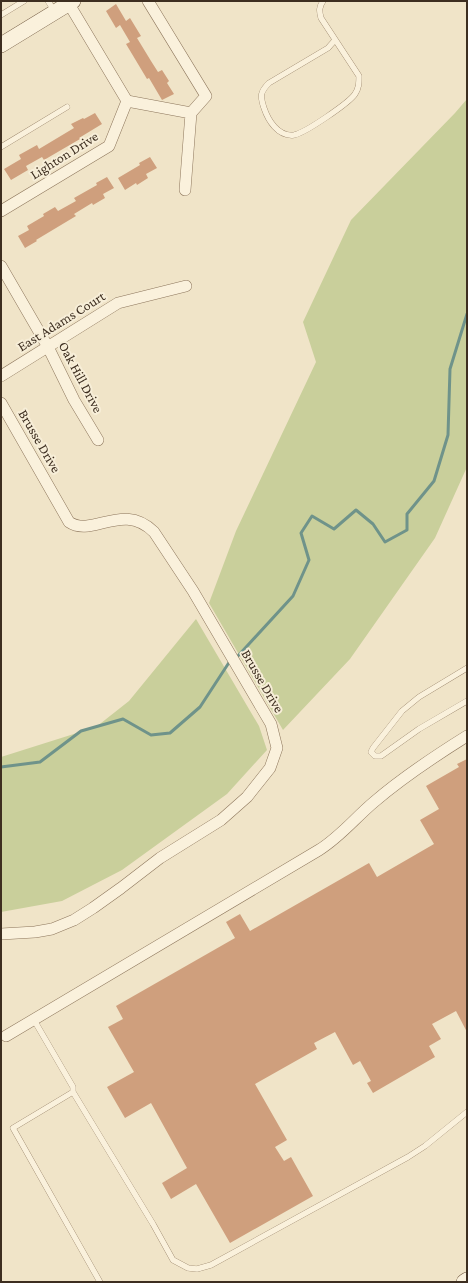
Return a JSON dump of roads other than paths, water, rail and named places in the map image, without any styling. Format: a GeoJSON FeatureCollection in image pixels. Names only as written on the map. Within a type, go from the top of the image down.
{"type":"FeatureCollection","features":[{"type":"Feature","properties":{"kind":"street"},"geometry":{"type":"LineString","coordinates":[[148,1],[206,96],[191,113],[184,190]]}},
{"type":"Feature","properties":{"kind":"street"},"geometry":{"type":"LineString","coordinates":[[1,45],[52,7],[71,2],[127,101],[191,113]]}},
{"type":"Feature","properties":{"kind":"street","name":"Lighton Drive"},"geometry":{"type":"LineString","coordinates":[[1,212],[109,146],[127,101]]}},
{"type":"Feature","properties":{"kind":"street","name":"Oak Hill Drive"},"geometry":{"type":"LineString","coordinates":[[1,266],[48,347],[74,400],[98,440]]}},
{"type":"Feature","properties":{"kind":"street","name":"East Adams Court"},"geometry":{"type":"LineString","coordinates":[[1,376],[118,303],[186,286]]}},
{"type":"Feature","properties":{"kind":"street","name":"Brusse Drive"},"geometry":{"type":"LineString","coordinates":[[1,403],[69,522],[74,525],[85,526],[125,518],[146,524],[154,532],[193,591],[271,724],[277,748],[270,768],[247,797],[221,820],[160,858],[93,908],[74,920],[52,929],[35,932],[1,934]]}},
{"type":"Feature","properties":{"kind":"street"},"geometry":{"type":"LineString","coordinates":[[6,1036],[333,841],[362,812],[395,784],[467,736]]}},
{"type":"Feature","properties":{"kind":"lane"},"geometry":{"type":"LineString","coordinates":[[1,15],[24,1]]}},
{"type":"Feature","properties":{"kind":"lane"},"geometry":{"type":"LineString","coordinates":[[323,1],[319,6],[319,13],[359,76],[359,86],[355,94],[348,102],[303,131],[293,135],[283,133],[270,123],[261,98],[263,89],[269,83],[328,48],[335,40]]}},
{"type":"Feature","properties":{"kind":"lane"},"geometry":{"type":"LineString","coordinates":[[1,147],[67,107]]}},
{"type":"Feature","properties":{"kind":"lane"},"geometry":{"type":"LineString","coordinates":[[467,668],[419,697],[402,711],[373,748],[372,752],[375,756],[381,756],[419,729],[467,701]]}},
{"type":"Feature","properties":{"kind":"lane"},"geometry":{"type":"LineString","coordinates":[[34,1020],[73,1087],[72,1092],[173,1260],[188,1268],[197,1270],[224,1258],[408,1156],[425,1146],[467,1112]]}},
{"type":"Feature","properties":{"kind":"lane"},"geometry":{"type":"LineString","coordinates":[[72,1092],[13,1128],[100,1282]]}},
{"type":"Feature","properties":{"kind":"waterway"},"geometry":{"type":"LineString","coordinates":[[237,657],[293,596],[309,560],[301,533],[312,516],[334,529],[356,510],[373,524],[385,542],[407,530],[407,514],[434,481],[448,435],[450,369],[467,314]]}},
{"type":"Feature","properties":{"kind":"waterway"},"geometry":{"type":"LineString","coordinates":[[1,767],[40,762],[81,731],[123,719],[151,735],[170,733],[200,707],[230,661]]}}]}
